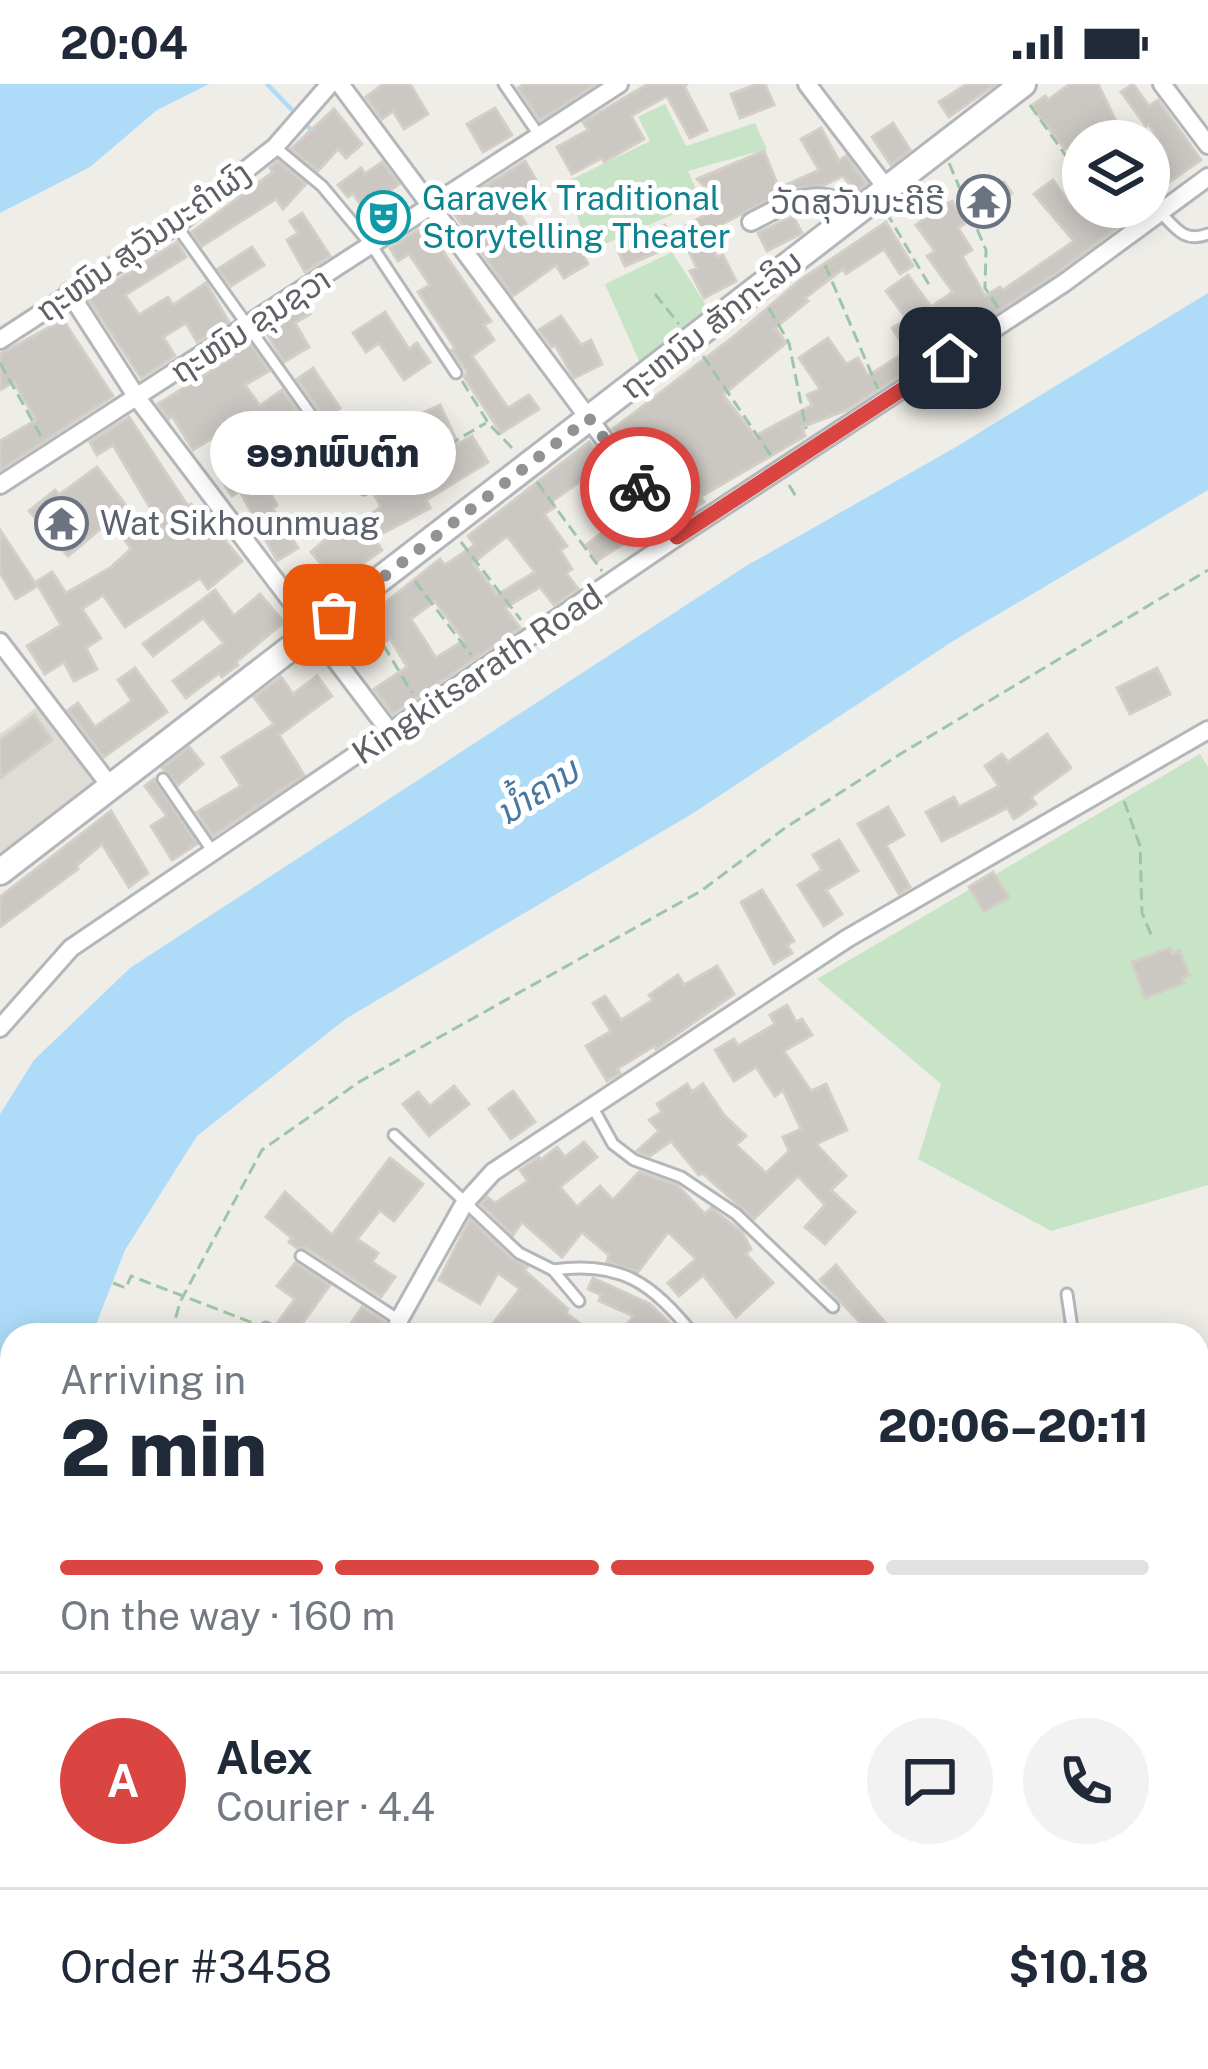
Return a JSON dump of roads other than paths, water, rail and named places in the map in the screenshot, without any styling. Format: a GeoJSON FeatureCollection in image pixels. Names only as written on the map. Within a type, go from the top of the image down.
{"type":"FeatureCollection","features":[{"type":"Feature","properties":{"kind":"main road","name":"ຖະຫນົນ ສັກກະລິນ"},"geometry":{"type":"LineString","coordinates":[[0,872],[151,762],[354,599],[1020,86]]}},
{"type":"Feature","properties":{"kind":"street","name":"ຖະໜົນ ສຸວັນນະຄໍາຜົງ"},"geometry":{"type":"LineString","coordinates":[[0,340],[176,225],[275,147],[330,84]]}},
{"type":"Feature","properties":{"kind":"street"},"geometry":{"type":"LineString","coordinates":[[340,84],[677,537]]}},
{"type":"Feature","properties":{"kind":"street","name":"ຖະໜົນ ຂຸນຊວາ"},"geometry":{"type":"LineString","coordinates":[[0,485],[619,84]]}},
{"type":"Feature","properties":{"kind":"street"},"geometry":{"type":"LineString","coordinates":[[807,84],[882,193]]}},
{"type":"Feature","properties":{"kind":"street"},"geometry":{"type":"LineString","coordinates":[[1162,84],[1208,145]]}},
{"type":"Feature","properties":{"kind":"street","name":"Kingkitsarath Road"},"geometry":{"type":"LineString","coordinates":[[1170,206],[1208,177]]}},
{"type":"Feature","properties":{"kind":"street"},"geometry":{"type":"LineString","coordinates":[[751,222],[804,197],[827,195],[856,213]]}},
{"type":"Feature","properties":{"kind":"street","name":"Kingkitsarath Road"},"geometry":{"type":"LineString","coordinates":[[0,1028],[71,948],[1142,228]]}},
{"type":"Feature","properties":{"kind":"street"},"geometry":{"type":"LineString","coordinates":[[69,292],[138,399],[391,733]]}},
{"type":"Feature","properties":{"kind":"street"},"geometry":{"type":"LineString","coordinates":[[0,642],[111,787]]}},
{"type":"Feature","properties":{"kind":"street"},"geometry":{"type":"LineString","coordinates":[[399,1323],[464,1204],[493,1172],[848,938],[1208,730]]}},
{"type":"Feature","properties":{"kind":"lane"},"geometry":{"type":"LineString","coordinates":[[504,84],[539,135]]}},
{"type":"Feature","properties":{"kind":"lane"},"geometry":{"type":"LineString","coordinates":[[275,147],[322,185],[372,246],[456,373]]}},
{"type":"Feature","properties":{"kind":"lane"},"geometry":{"type":"LineString","coordinates":[[1170,223],[1181,235],[1208,233]]}},
{"type":"Feature","properties":{"kind":"lane"},"geometry":{"type":"LineString","coordinates":[[176,225],[364,489]]}},
{"type":"Feature","properties":{"kind":"lane"},"geometry":{"type":"LineString","coordinates":[[163,779],[213,852]]}},
{"type":"Feature","properties":{"kind":"lane"},"geometry":{"type":"LineString","coordinates":[[591,1104],[613,1144],[634,1160],[681,1177],[736,1214],[833,1307]]}},
{"type":"Feature","properties":{"kind":"lane"},"geometry":{"type":"LineString","coordinates":[[394,1135],[519,1253],[553,1270],[579,1301]]}},
{"type":"Feature","properties":{"kind":"lane"},"geometry":{"type":"LineString","coordinates":[[301,1256],[392,1323]]}},
{"type":"Feature","properties":{"kind":"lane"},"geometry":{"type":"LineString","coordinates":[[553,1270],[626,1273],[660,1294],[684,1323]]}},
{"type":"Feature","properties":{"kind":"lane"},"geometry":{"type":"LineString","coordinates":[[1066,1294],[1071,1323]]}},
{"type":"Feature","properties":{"kind":"water"},"geometry":{"type":"Polygon","coordinates":[[[0,84],[209,84],[157,110],[90,167],[0,213],[0,84]]]}},
{"type":"Feature","properties":{"kind":"water","name":"ນ້ຳຄານ"},"geometry":{"type":"Polygon","coordinates":[[[1208,293],[1208,490],[953,641],[695,812],[347,1018],[197,1136],[125,1250],[97,1323],[0,1323],[0,1114],[34,1060],[130,968],[746,566],[956,447],[1208,293]]]}},
{"type":"Feature","properties":{"kind":"waterway"},"geometry":{"type":"LineString","coordinates":[[267,84],[315,134]]}},
{"type":"Feature","properties":{"kind":"place","name":"ວັດສຸວັນນະຄີຣີ"},"geometry":{"type":"Point","coordinates":[984,202]}},
{"type":"Feature","properties":{"kind":"place","name":"Garavek Traditional Storytelling Theater"},"geometry":{"type":"Point","coordinates":[383,217]}},
{"type":"Feature","properties":{"kind":"place","name":"Wat Sikhounmuag"},"geometry":{"type":"Point","coordinates":[61,523]}},
{"type":"Feature","properties":{"kind":"place","name":"ອອກພົບຕົກ"},"geometry":{"type":"Point","coordinates":[334,615]}}]}
